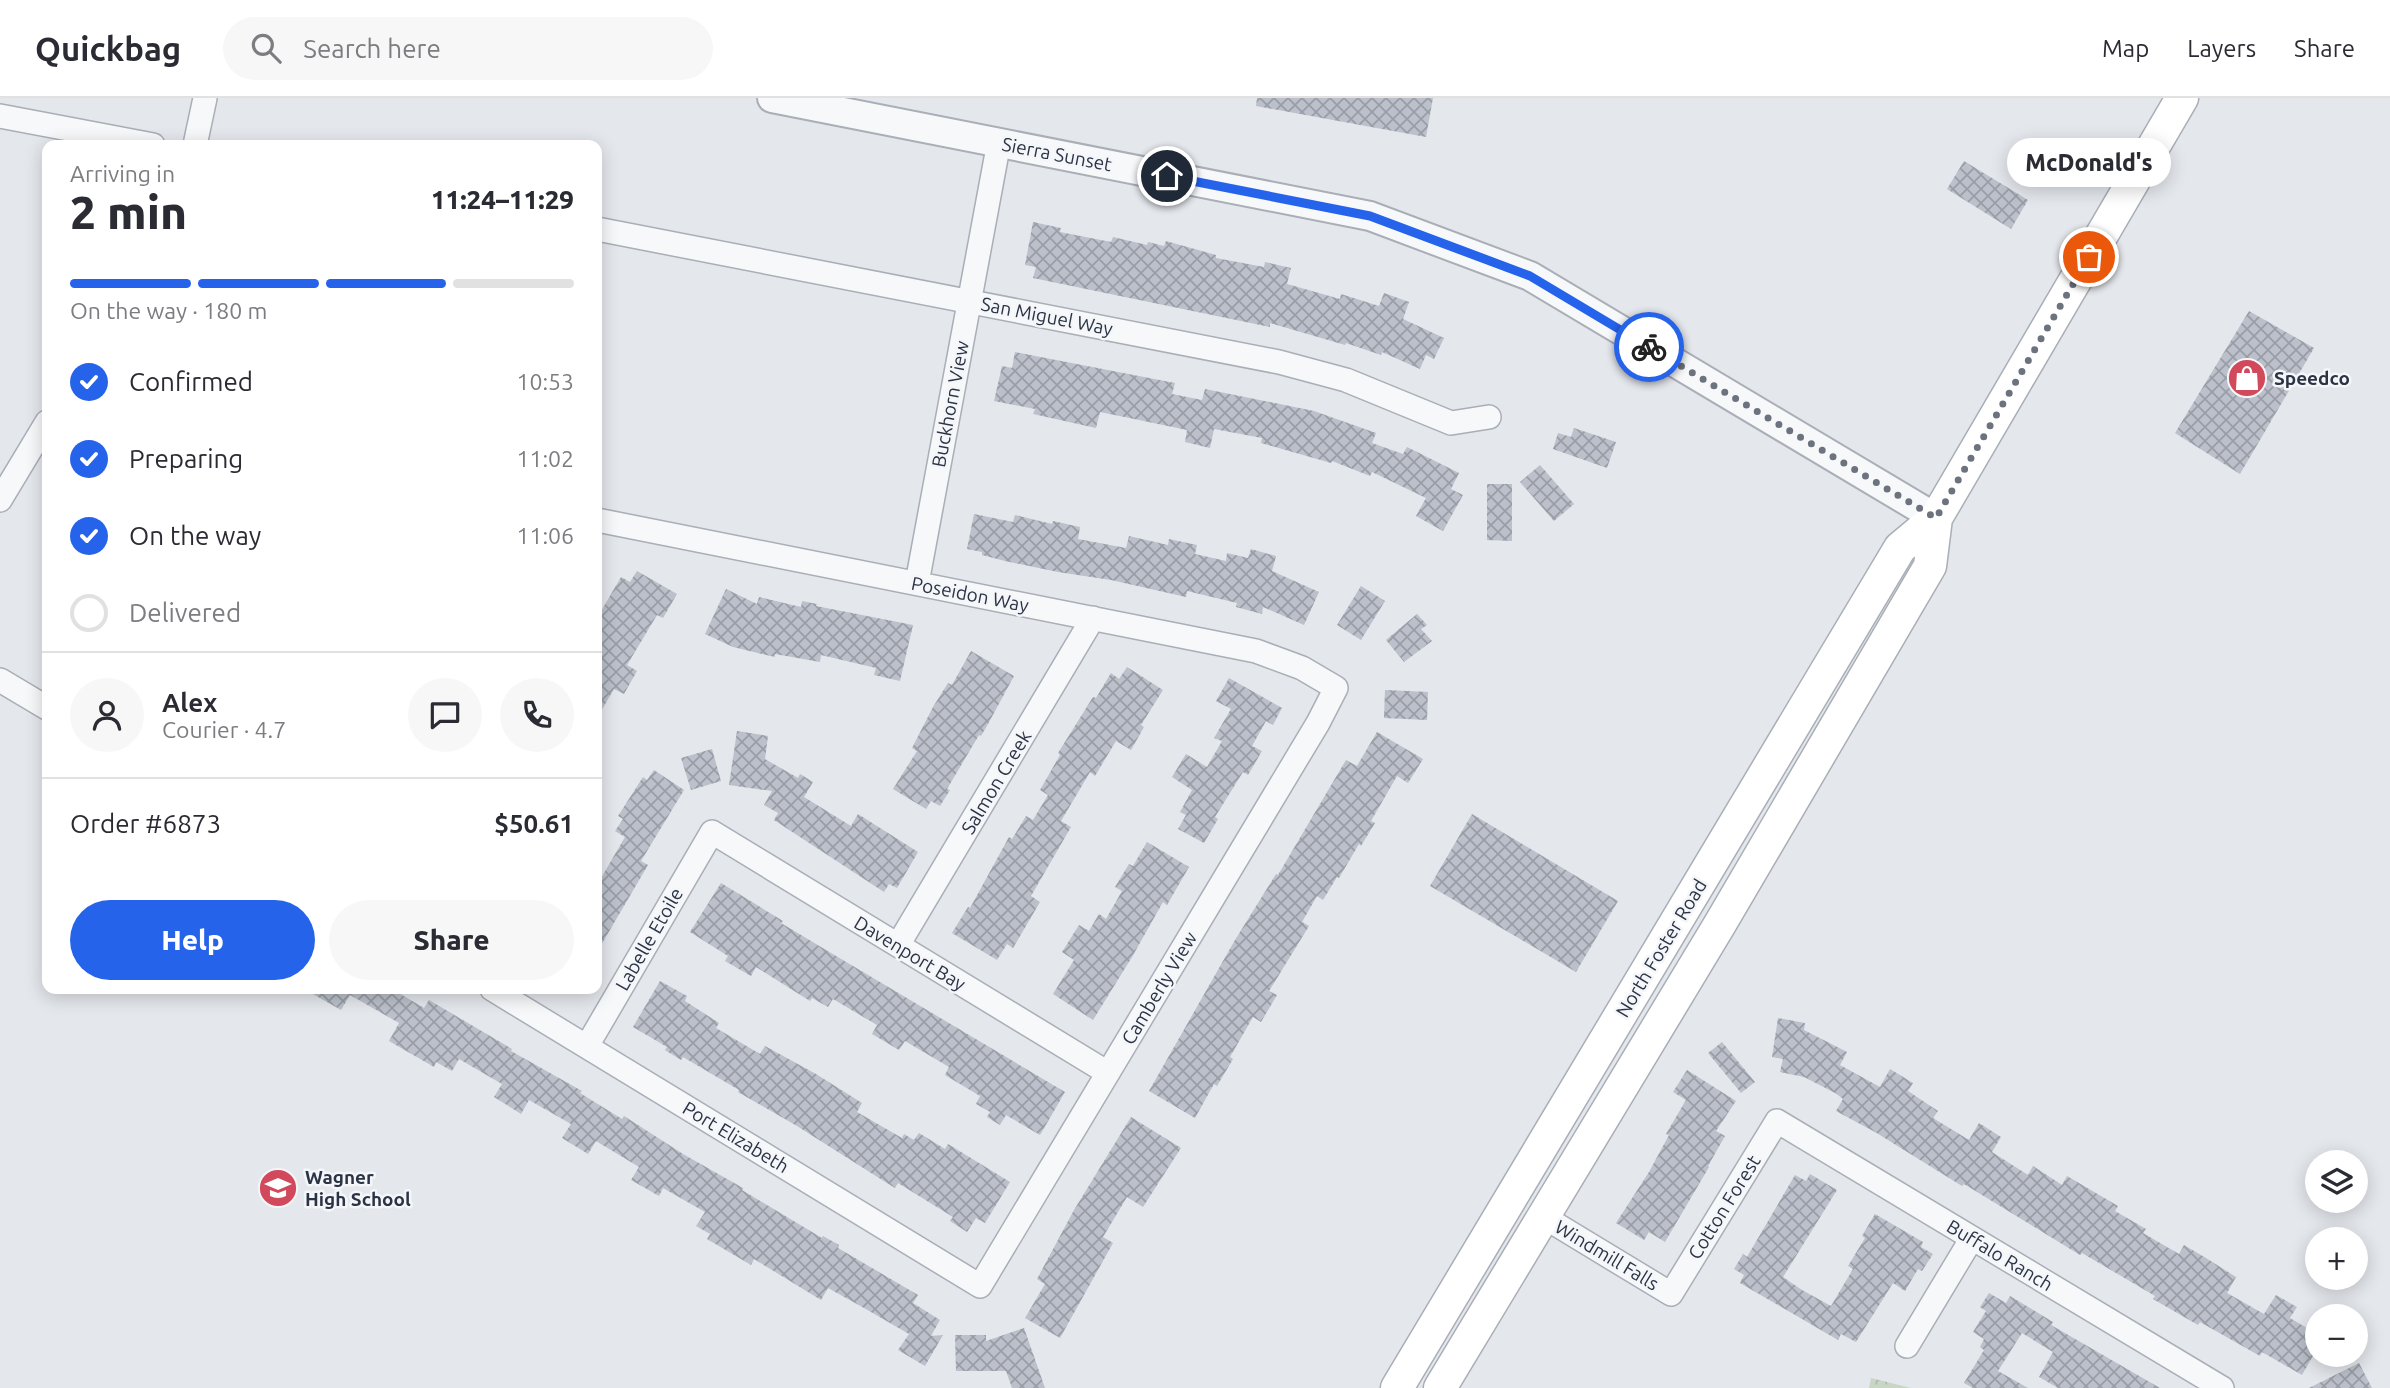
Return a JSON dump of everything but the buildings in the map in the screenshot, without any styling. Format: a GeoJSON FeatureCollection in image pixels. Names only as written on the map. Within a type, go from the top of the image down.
{"type":"FeatureCollection","features":[{"type":"Feature","properties":{"kind":"main road","name":"North Foster Road"},"geometry":{"type":"LineString","coordinates":[[1397,1388],[1900,548],[1936,518],[2182,98]]}},
{"type":"Feature","properties":{"kind":"main road","name":"North Foster Road"},"geometry":{"type":"LineString","coordinates":[[1440,1388],[1716,932],[1930,566],[1936,518]]}},
{"type":"Feature","properties":{"kind":"street"},"geometry":{"type":"LineString","coordinates":[[196,140],[205,98]]}},
{"type":"Feature","properties":{"kind":"street","name":"Sierra Sunset"},"geometry":{"type":"LineString","coordinates":[[772,98],[1370,216],[1530,276],[1936,518]]}},
{"type":"Feature","properties":{"kind":"street"},"geometry":{"type":"LineString","coordinates":[[0,116],[127,140]]}},
{"type":"Feature","properties":{"kind":"street","name":"Buckhorn View"},"geometry":{"type":"LineString","coordinates":[[917,583],[999,142]]}},
{"type":"Feature","properties":{"kind":"street","name":"San Miguel Way"},"geometry":{"type":"LineString","coordinates":[[602,230],[1279,362],[1346,380],[1451,423],[1489,417]]}},
{"type":"Feature","properties":{"kind":"street"},"geometry":{"type":"LineString","coordinates":[[0,500],[42,430]]}},
{"type":"Feature","properties":{"kind":"street","name":"Poseidon Way"},"geometry":{"type":"LineString","coordinates":[[602,527],[917,583],[1256,651],[1302,668],[1336,688]]}},
{"type":"Feature","properties":{"kind":"street","name":"Salmon Creek"},"geometry":{"type":"LineString","coordinates":[[898,945],[1093,618]]}},
{"type":"Feature","properties":{"kind":"street"},"geometry":{"type":"LineString","coordinates":[[0,680],[42,705]]}},
{"type":"Feature","properties":{"kind":"street","name":"Camberly View"},"geometry":{"type":"LineString","coordinates":[[979,1286],[1318,723],[1336,688]]}},
{"type":"Feature","properties":{"kind":"street","name":"Davenport Bay"},"geometry":{"type":"LineString","coordinates":[[712,832],[1108,1073]]}},
{"type":"Feature","properties":{"kind":"street","name":"Labelle Etoile"},"geometry":{"type":"LineString","coordinates":[[587,1046],[712,832]]}},
{"type":"Feature","properties":{"kind":"street","name":"Port Elizabeth"},"geometry":{"type":"LineString","coordinates":[[500,994],[979,1286]]}},
{"type":"Feature","properties":{"kind":"street","name":"Buffalo Ranch"},"geometry":{"type":"LineString","coordinates":[[1777,1121],[2222,1388]]}},
{"type":"Feature","properties":{"kind":"street","name":"Cotton Forest"},"geometry":{"type":"LineString","coordinates":[[1671,1294],[1777,1121]]}},
{"type":"Feature","properties":{"kind":"street","name":"Windmill Falls"},"geometry":{"type":"LineString","coordinates":[[1544,1217],[1671,1294]]}},
{"type":"Feature","properties":{"kind":"street"},"geometry":{"type":"LineString","coordinates":[[1907,1346],[1972,1238]]}},
{"type":"Feature","properties":{"kind":"green space"},"geometry":{"type":"Polygon","coordinates":[[[1871,1378],[1911,1388],[1869,1388],[1871,1378]]]}},
{"type":"Feature","properties":{"kind":"way so far"},"geometry":{"type":"LineString","coordinates":[[1649,347],[1936,518],[2089,257]]}},
{"type":"Feature","properties":{"kind":"place","name":"McDonald's"},"geometry":{"type":"Point","coordinates":[2089,257]}},
{"type":"Feature","properties":{"kind":"place","name":"Speedco"},"geometry":{"type":"Point","coordinates":[2247,378]}},
{"type":"Feature","properties":{"kind":"place","name":"Wagner High School"},"geometry":{"type":"Point","coordinates":[278,1188]}},
{"type":"Feature","properties":{"kind":"route"},"geometry":{"type":"LineString","coordinates":[[1167,176],[1370,216],[1530,276],[1649,347]]}}]}
